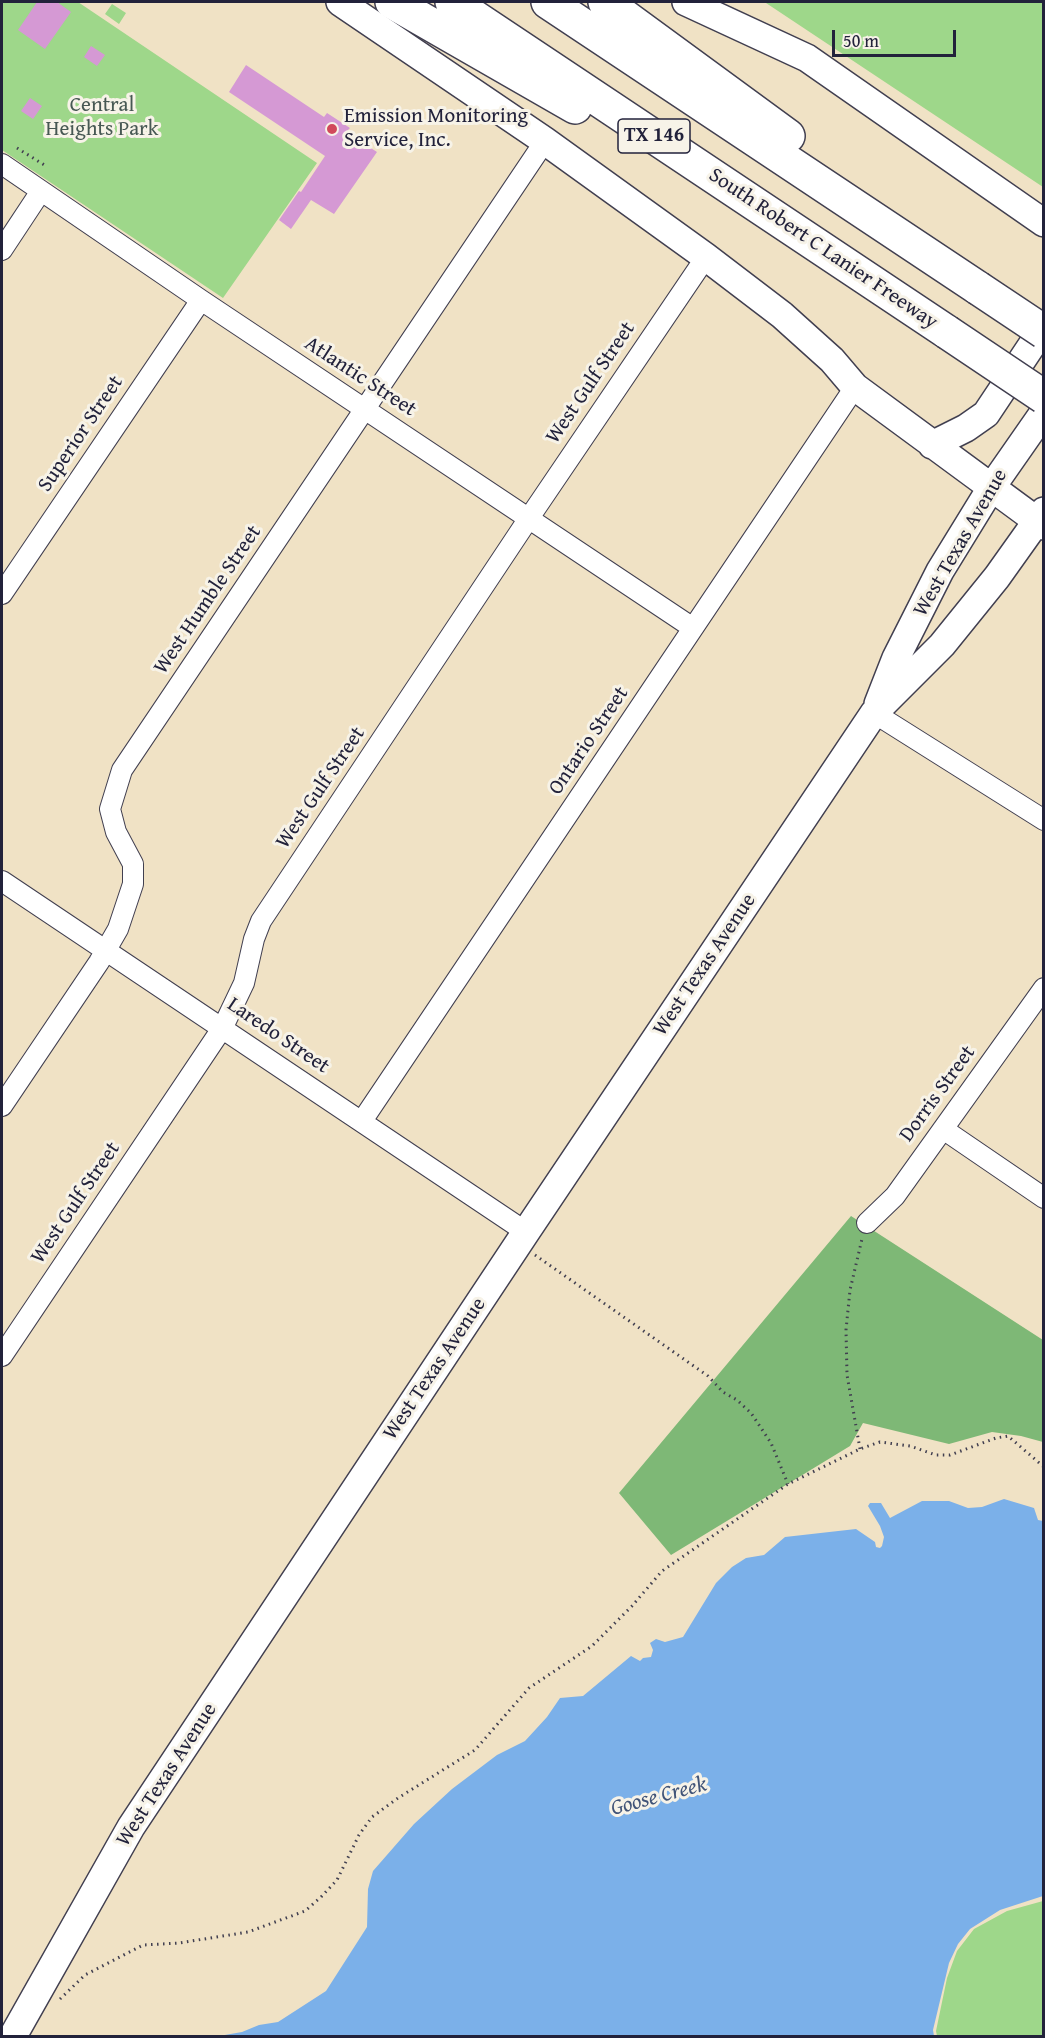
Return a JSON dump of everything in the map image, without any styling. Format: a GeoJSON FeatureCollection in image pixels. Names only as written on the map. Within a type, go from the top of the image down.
{"type":"FeatureCollection","features":[{"type":"Feature","properties":{"kind":"highway"},"geometry":{"type":"LineString","coordinates":[[392,2],[855,270]]}},
{"type":"Feature","properties":{"kind":"highway","name":"South Robert C Lanier Freeway"},"geometry":{"type":"LineString","coordinates":[[452,2],[1044,397]]}},
{"type":"Feature","properties":{"kind":"highway","name":"TX 146"},"geometry":{"type":"LineString","coordinates":[[548,2],[1044,332]]}},
{"type":"Feature","properties":{"kind":"highway"},"geometry":{"type":"LineString","coordinates":[[605,2],[865,193],[913,245]]}},
{"type":"Feature","properties":{"kind":"street"},"geometry":{"type":"LineString","coordinates":[[340,2],[545,141],[706,257],[782,315],[832,360],[855,387],[991,488],[1041,519]]}},
{"type":"Feature","properties":{"kind":"street"},"geometry":{"type":"LineString","coordinates":[[686,2],[807,58],[1044,224]]}},
{"type":"Feature","properties":{"kind":"street","name":"West Humble Street"},"geometry":{"type":"LineString","coordinates":[[2,1106],[106,951],[118,929],[132,884],[133,864],[116,832],[110,809],[122,770],[545,141]]}},
{"type":"Feature","properties":{"kind":"street","name":"Atlantic Street"},"geometry":{"type":"LineString","coordinates":[[2,164],[201,300],[693,628]]}},
{"type":"Feature","properties":{"kind":"street"},"geometry":{"type":"LineString","coordinates":[[2,250],[41,191]]}},
{"type":"Feature","properties":{"kind":"street","name":"West Gulf Street"},"geometry":{"type":"LineString","coordinates":[[2,1356],[223,1027],[244,983],[254,939],[261,921],[706,257]]}},
{"type":"Feature","properties":{"kind":"street","name":"Superior Street"},"geometry":{"type":"LineString","coordinates":[[2,594],[201,300]]}},
{"type":"Feature","properties":{"kind":"street"},"geometry":{"type":"LineString","coordinates":[[932,444],[966,428],[986,414],[1044,327]]}},
{"type":"Feature","properties":{"kind":"street","name":"Ontario Street"},"geometry":{"type":"LineString","coordinates":[[362,1121],[855,387]]}},
{"type":"Feature","properties":{"kind":"street","name":"West Texas Avenue"},"geometry":{"type":"LineString","coordinates":[[874,713],[896,658],[940,571],[991,488],[1044,412]]}},
{"type":"Feature","properties":{"kind":"street","name":"West Texas Avenue"},"geometry":{"type":"LineString","coordinates":[[13,2037],[131,1827],[874,713],[942,645],[998,578],[1041,519]]}},
{"type":"Feature","properties":{"kind":"street"},"geometry":{"type":"LineString","coordinates":[[874,713],[1044,820]]}},
{"type":"Feature","properties":{"kind":"street","name":"Laredo Street"},"geometry":{"type":"LineString","coordinates":[[2,881],[362,1121],[522,1238]]}},
{"type":"Feature","properties":{"kind":"street","name":"Dorris Street"},"geometry":{"type":"LineString","coordinates":[[867,1223],[896,1196],[1044,988]]}},
{"type":"Feature","properties":{"kind":"street"},"geometry":{"type":"LineString","coordinates":[[943,1129],[1044,1198]]}},
{"type":"Feature","properties":{"kind":"path"},"geometry":{"type":"LineString","coordinates":[[17,148],[46,166]]}},
{"type":"Feature","properties":{"kind":"path"},"geometry":{"type":"LineString","coordinates":[[860,1449],[847,1375],[846,1330],[852,1279],[867,1223]]}},
{"type":"Feature","properties":{"kind":"path"},"geometry":{"type":"LineString","coordinates":[[522,1238],[708,1376],[723,1392],[737,1400],[751,1413],[771,1443],[788,1484]]}},
{"type":"Feature","properties":{"kind":"path"},"geometry":{"type":"LineString","coordinates":[[58,2001],[85,1975],[143,1945],[179,1943],[248,1932],[305,1911],[337,1880],[359,1834],[372,1817],[398,1798],[476,1750],[529,1688],[592,1646],[632,1606],[662,1570],[788,1484],[860,1449],[880,1442],[910,1446],[936,1455],[950,1455],[996,1438],[1008,1436],[1044,1467]]}},
{"type":"Feature","properties":{"kind":"green space","name":"Central Heights Park"},"geometry":{"type":"Polygon","coordinates":[[[2,2],[78,2],[317,163],[223,298],[2,150],[2,2]]]}},
{"type":"Feature","properties":{"kind":"green space"},"geometry":{"type":"Polygon","coordinates":[[[1043,2],[1043,187],[766,3],[1043,2]]]}},
{"type":"Feature","properties":{"kind":"green space"},"geometry":{"type":"Polygon","coordinates":[[[112,4],[126,13],[119,24],[105,14],[112,4]]]}},
{"type":"Feature","properties":{"kind":"green space"},"geometry":{"type":"Polygon","coordinates":[[[851,1216],[1043,1340],[1043,1442],[992,1432],[949,1444],[863,1423],[850,1446],[671,1555],[619,1493],[851,1216]]]}},
{"type":"Feature","properties":{"kind":"green space"},"geometry":{"type":"Polygon","coordinates":[[[1043,1901],[1043,2036],[937,2036],[936,2031],[947,1978],[957,1951],[974,1929],[1007,1911],[1043,1901]]]}},
{"type":"Feature","properties":{"kind":"water","name":"Goose Creek"},"geometry":{"type":"Polygon","coordinates":[[[1004,1499],[1034,1508],[1038,1520],[1043,1521],[1043,1896],[1000,1910],[970,1929],[958,1944],[949,1963],[933,2030],[934,2036],[219,2036],[278,2022],[326,1991],[367,1927],[368,1889],[373,1871],[414,1824],[452,1789],[497,1755],[525,1741],[547,1717],[560,1698],[583,1696],[631,1656],[640,1661],[651,1657],[653,1650],[650,1643],[656,1639],[665,1642],[683,1637],[716,1583],[732,1567],[746,1558],[764,1555],[785,1537],[856,1529],[880,1548],[884,1537],[868,1506],[870,1503],[881,1503],[890,1518],[922,1501],[949,1501],[968,1508],[982,1507],[1004,1499]]]}},
{"type":"Feature","properties":{"kind":"building"},"geometry":{"type":"Polygon","coordinates":[[[37,2],[57,2],[71,12],[45,49],[18,30],[37,2]]]}},
{"type":"Feature","properties":{"kind":"building"},"geometry":{"type":"Polygon","coordinates":[[[91,46],[105,55],[97,66],[84,57],[91,46]]]}},
{"type":"Feature","properties":{"kind":"building"},"geometry":{"type":"Polygon","coordinates":[[[246,65],[324,117],[327,113],[350,128],[346,132],[377,152],[334,214],[311,200],[291,229],[279,220],[325,156],[229,92],[246,65]]]}},
{"type":"Feature","properties":{"kind":"building"},"geometry":{"type":"Polygon","coordinates":[[[30,98],[42,106],[33,119],[21,111],[30,98]]]}},
{"type":"Feature","properties":{"kind":"place","name":"Emission Monitoring Service, Inc."},"geometry":{"type":"Point","coordinates":[332,129]}}]}
